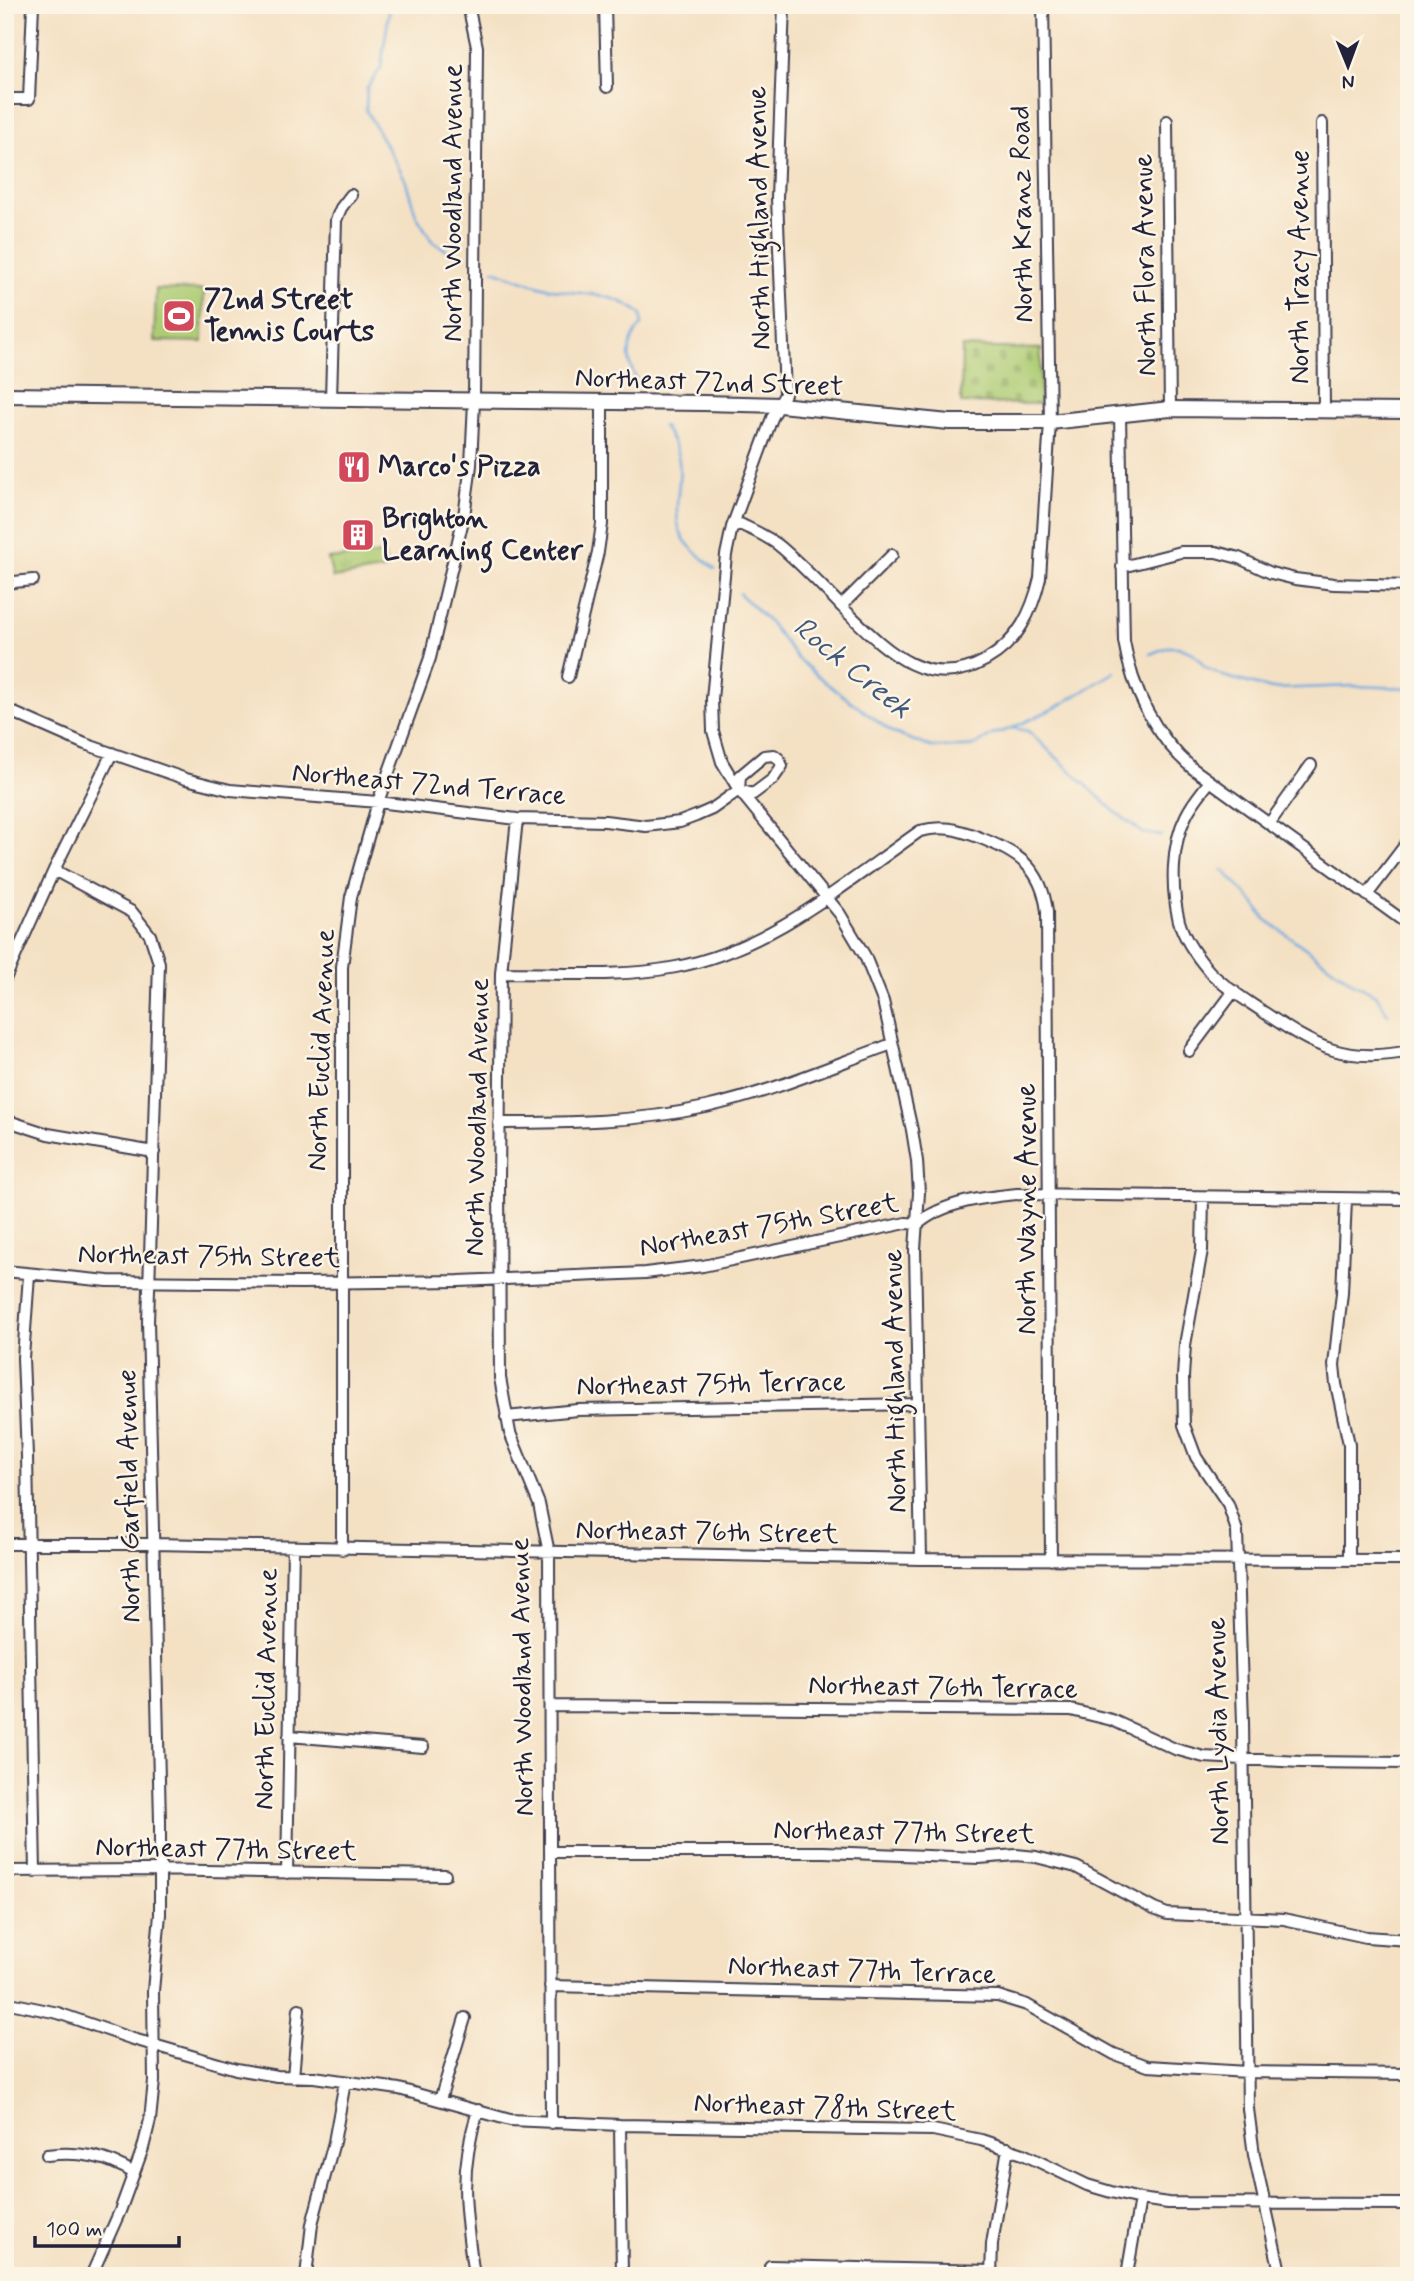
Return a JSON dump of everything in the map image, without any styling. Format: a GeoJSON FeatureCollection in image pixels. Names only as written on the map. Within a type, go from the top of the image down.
{"type":"FeatureCollection","features":[{"type":"Feature","properties":{"kind":"main road","name":"Northeast 72nd Street"},"geometry":{"type":"LineString","coordinates":[[5,395],[780,405],[949,422],[1050,422],[1170,409],[1409,411]]}},
{"type":"Feature","properties":{"kind":"street"},"geometry":{"type":"LineString","coordinates":[[5,99],[29,99],[33,5]]}},
{"type":"Feature","properties":{"kind":"street","name":"North Woodland Avenue"},"geometry":{"type":"LineString","coordinates":[[468,5],[477,47],[474,401]]}},
{"type":"Feature","properties":{"kind":"street"},"geometry":{"type":"LineString","coordinates":[[605,5],[607,87]]}},
{"type":"Feature","properties":{"kind":"street","name":"North Highland Avenue"},"geometry":{"type":"LineString","coordinates":[[784,5],[777,198],[785,394],[772,418],[732,527],[726,555],[711,712],[717,750],[728,774],[827,896],[865,956],[883,1002],[917,1161],[918,1224],[915,1250],[921,1559]]}},
{"type":"Feature","properties":{"kind":"street","name":"North Kranz Road"},"geometry":{"type":"LineString","coordinates":[[732,527],[740,524],[780,545],[893,655],[929,670],[945,671],[983,662],[1007,645],[1030,611],[1040,578],[1050,422],[1043,5]]}},
{"type":"Feature","properties":{"kind":"street","name":"North Flora Avenue"},"geometry":{"type":"LineString","coordinates":[[1167,121],[1170,409]]}},
{"type":"Feature","properties":{"kind":"street","name":"North Tracy Avenue"},"geometry":{"type":"LineString","coordinates":[[1322,122],[1324,412]]}},
{"type":"Feature","properties":{"kind":"street"},"geometry":{"type":"LineString","coordinates":[[331,399],[337,220],[341,208],[351,195]]}},
{"type":"Feature","properties":{"kind":"street","name":"North Euclid Avenue"},"geometry":{"type":"LineString","coordinates":[[342,1549],[342,967],[351,897],[378,802],[430,658],[450,579],[466,503],[474,401]]}},
{"type":"Feature","properties":{"kind":"street"},"geometry":{"type":"LineString","coordinates":[[568,677],[602,524],[602,402]]}},
{"type":"Feature","properties":{"kind":"street","name":"North Flora Avenue"},"geometry":{"type":"LineString","coordinates":[[1120,414],[1124,641],[1137,689],[1153,722],[1170,747],[1210,781],[1409,925]]}},
{"type":"Feature","properties":{"kind":"street"},"geometry":{"type":"LineString","coordinates":[[1122,567],[1161,556],[1209,551],[1228,554],[1256,567],[1294,579],[1334,584],[1409,586]]}},
{"type":"Feature","properties":{"kind":"street"},"geometry":{"type":"LineString","coordinates":[[841,606],[892,555]]}},
{"type":"Feature","properties":{"kind":"street"},"geometry":{"type":"LineString","coordinates":[[5,583],[33,580]]}},
{"type":"Feature","properties":{"kind":"street","name":"Northeast 72nd Terrace"},"geometry":{"type":"LineString","coordinates":[[5,709],[112,753],[186,779],[230,790],[378,802],[517,819],[605,821],[629,826],[663,825],[696,816],[739,789]]}},
{"type":"Feature","properties":{"kind":"street"},"geometry":{"type":"LineString","coordinates":[[5,979],[54,870],[112,753]]}},
{"type":"Feature","properties":{"kind":"street"},"geometry":{"type":"LineString","coordinates":[[1269,824],[1311,765]]}},
{"type":"Feature","properties":{"kind":"street"},"geometry":{"type":"LineString","coordinates":[[1210,781],[1187,812],[1180,830],[1175,868],[1177,911],[1183,930],[1199,958],[1220,982],[1304,1039],[1331,1050],[1361,1056],[1409,1051]]}},
{"type":"Feature","properties":{"kind":"street","name":"North Woodland Avenue"},"geometry":{"type":"LineString","coordinates":[[517,819],[501,972],[500,1378],[506,1417],[519,1458],[539,1504],[550,1553],[551,2123]]}},
{"type":"Feature","properties":{"kind":"street","name":"North Wayne Avenue"},"geometry":{"type":"LineString","coordinates":[[827,896],[920,831],[932,827],[958,829],[1009,849],[1026,864],[1041,885],[1047,912],[1051,1560]]}},
{"type":"Feature","properties":{"kind":"street"},"geometry":{"type":"LineString","coordinates":[[1367,895],[1409,840]]}},
{"type":"Feature","properties":{"kind":"street","name":"North Garfield Avenue"},"geometry":{"type":"LineString","coordinates":[[54,870],[132,912],[142,922],[159,962],[148,1322],[160,1871],[160,1914],[154,1968],[153,2101],[143,2148],[120,2211],[91,2276]]}},
{"type":"Feature","properties":{"kind":"street"},"geometry":{"type":"LineString","coordinates":[[501,972],[616,973],[686,965],[721,955],[766,936],[827,896]]}},
{"type":"Feature","properties":{"kind":"street"},"geometry":{"type":"LineString","coordinates":[[1189,1051],[1234,991]]}},
{"type":"Feature","properties":{"kind":"street"},"geometry":{"type":"LineString","coordinates":[[499,1123],[593,1121],[687,1111],[740,1098],[892,1044]]}},
{"type":"Feature","properties":{"kind":"street"},"geometry":{"type":"LineString","coordinates":[[5,1120],[48,1134],[155,1152]]}},
{"type":"Feature","properties":{"kind":"street","name":"Northeast 75th Street"},"geometry":{"type":"LineString","coordinates":[[5,1271],[29,1275],[149,1281],[340,1282],[499,1279],[668,1271],[906,1223],[918,1224],[927,1216],[951,1206],[994,1196],[1049,1193],[1409,1199]]}},
{"type":"Feature","properties":{"kind":"street","name":"North Lydia Avenue"},"geometry":{"type":"LineString","coordinates":[[1203,1197],[1202,1250],[1185,1345],[1184,1424],[1196,1457],[1222,1492],[1234,1517],[1237,1531],[1249,2128],[1281,2276]]}},
{"type":"Feature","properties":{"kind":"street"},"geometry":{"type":"LineString","coordinates":[[1346,1199],[1342,1293],[1334,1365],[1339,1403],[1349,1444],[1349,1558]]}},
{"type":"Feature","properties":{"kind":"street"},"geometry":{"type":"LineString","coordinates":[[29,1275],[23,1358],[35,1872]]}},
{"type":"Feature","properties":{"kind":"street","name":"Northeast 75th Terrace"},"geometry":{"type":"LineString","coordinates":[[506,1417],[578,1410],[918,1404]]}},
{"type":"Feature","properties":{"kind":"street","name":"Northeast 76th Street"},"geometry":{"type":"LineString","coordinates":[[5,1544],[154,1544],[921,1559],[1409,1560]]}},
{"type":"Feature","properties":{"kind":"street","name":"North Euclid Avenue"},"geometry":{"type":"LineString","coordinates":[[287,1873],[293,1548]]}},
{"type":"Feature","properties":{"kind":"street","name":"Northeast 76th Terrace"},"geometry":{"type":"LineString","coordinates":[[551,1706],[1071,1710],[1112,1720],[1189,1754],[1219,1759],[1409,1763]]}},
{"type":"Feature","properties":{"kind":"street"},"geometry":{"type":"LineString","coordinates":[[289,1736],[423,1747]]}},
{"type":"Feature","properties":{"kind":"street","name":"Northeast 77th Street"},"geometry":{"type":"LineString","coordinates":[[550,1852],[824,1852],[979,1858],[1016,1855],[1036,1857],[1076,1867],[1167,1914],[1284,1919],[1366,1937],[1409,1940]]}},
{"type":"Feature","properties":{"kind":"street","name":"Northeast 77th Street"},"geometry":{"type":"LineString","coordinates":[[5,1871],[445,1875]]}},
{"type":"Feature","properties":{"kind":"street","name":"Northeast 77th Terrace"},"geometry":{"type":"LineString","coordinates":[[550,1986],[998,1996],[1027,2005],[1114,2054],[1163,2069],[1409,2074]]}},
{"type":"Feature","properties":{"kind":"street","name":"Northeast 78th Street"},"geometry":{"type":"LineString","coordinates":[[5,2002],[58,2013],[155,2046],[236,2069],[399,2090],[510,2120],[620,2125],[921,2129],[962,2134],[1008,2148],[1087,2185],[1140,2200],[1168,2203],[1409,2204]]}},
{"type":"Feature","properties":{"kind":"street"},"geometry":{"type":"LineString","coordinates":[[293,2077],[299,2009]]}},
{"type":"Feature","properties":{"kind":"street"},"geometry":{"type":"LineString","coordinates":[[440,2100],[465,2018]]}},
{"type":"Feature","properties":{"kind":"street"},"geometry":{"type":"LineString","coordinates":[[306,2276],[312,2224],[334,2142],[345,2082]]}},
{"type":"Feature","properties":{"kind":"street"},"geometry":{"type":"LineString","coordinates":[[474,2276],[463,2195],[468,2145],[478,2110]]}},
{"type":"Feature","properties":{"kind":"street"},"geometry":{"type":"LineString","coordinates":[[620,2125],[622,2276]]}},
{"type":"Feature","properties":{"kind":"street"},"geometry":{"type":"LineString","coordinates":[[770,2266],[991,2274],[992,2244],[1008,2148]]}},
{"type":"Feature","properties":{"kind":"street"},"geometry":{"type":"LineString","coordinates":[[47,2155],[93,2155],[134,2173]]}},
{"type":"Feature","properties":{"kind":"street"},"geometry":{"type":"LineString","coordinates":[[1128,2269],[1140,2200]]}},
{"type":"Feature","properties":{"kind":"green space","name":"72nd Street Tennis Courts"},"geometry":{"type":"Polygon","coordinates":[[[156,289],[204,290],[203,342],[154,341],[156,289]]]}},
{"type":"Feature","properties":{"kind":"green space"},"geometry":{"type":"Polygon","coordinates":[[[962,347],[1041,349],[1040,404],[961,403],[962,347]]]}},
{"type":"Feature","properties":{"kind":"green space"},"geometry":{"type":"Polygon","coordinates":[[[384,554],[387,569],[333,578],[328,559],[384,554]]]}},
{"type":"Feature","properties":{"kind":"waterway","name":"Rock Creek"},"geometry":{"type":"LineString","coordinates":[[390,5],[381,68],[367,88],[366,110],[405,179],[416,215],[432,241],[456,256]]}},
{"type":"Feature","properties":{"kind":"waterway","name":"Rock Creek"},"geometry":{"type":"LineString","coordinates":[[494,270],[545,287],[620,301],[641,314],[642,324],[632,339],[629,354],[632,369],[640,385]]}},
{"type":"Feature","properties":{"kind":"waterway","name":"Rock Creek"},"geometry":{"type":"LineString","coordinates":[[663,426],[675,447],[679,461],[677,520],[681,534],[694,551],[715,569]]}},
{"type":"Feature","properties":{"kind":"waterway","name":"Rock Creek"},"geometry":{"type":"LineString","coordinates":[[739,593],[770,623],[797,658],[893,733],[931,747],[966,747],[1013,728],[1028,731],[1113,810],[1143,833],[1162,836]]}},
{"type":"Feature","properties":{"kind":"waterway"},"geometry":{"type":"LineString","coordinates":[[1150,654],[1168,647],[1178,647],[1193,653],[1205,667],[1223,676],[1272,689],[1354,686],[1409,688]]}},
{"type":"Feature","properties":{"kind":"waterway"},"geometry":{"type":"LineString","coordinates":[[1014,727],[1059,706],[1115,672]]}},
{"type":"Feature","properties":{"kind":"waterway","name":"Rock Creek"},"geometry":{"type":"LineString","coordinates":[[1223,870],[1265,919],[1355,984],[1377,996],[1388,1014]]}},
{"type":"Feature","properties":{"kind":"place","name":"72nd Street Tennis Courts"},"geometry":{"type":"Point","coordinates":[179,316]}},
{"type":"Feature","properties":{"kind":"place","name":"Marco's Pizza"},"geometry":{"type":"Point","coordinates":[354,467]}},
{"type":"Feature","properties":{"kind":"place","name":"Brighton Learning Center"},"geometry":{"type":"Point","coordinates":[358,535]}}]}
